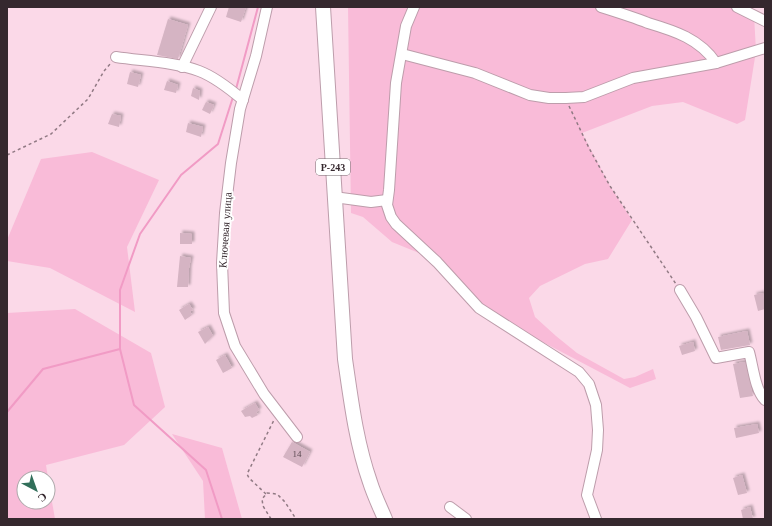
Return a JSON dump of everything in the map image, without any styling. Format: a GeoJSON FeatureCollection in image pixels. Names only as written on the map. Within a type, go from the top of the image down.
{"type":"FeatureCollection","features":[{"type":"Feature","properties":{"kind":"highway","name":"Р-243"},"geometry":{"type":"LineString","coordinates":[[323,7],[345,359],[358,442],[370,483],[386,519]]}},
{"type":"Feature","properties":{"kind":"street"},"geometry":{"type":"LineString","coordinates":[[182,67],[211,7]]}},
{"type":"Feature","properties":{"kind":"street","name":"Ключевая улица"},"geometry":{"type":"LineString","coordinates":[[267,7],[256,56],[243,100],[231,163],[225,213],[222,263],[224,313],[235,346],[264,394],[297,437]]}},
{"type":"Feature","properties":{"kind":"street"},"geometry":{"type":"LineString","coordinates":[[414,7],[406,26],[396,83],[389,190],[387,200],[388,211],[396,224],[437,262],[479,308],[579,372],[589,384],[596,405],[598,430],[597,450],[587,495],[596,519]]}},
{"type":"Feature","properties":{"kind":"street"},"geometry":{"type":"LineString","coordinates":[[601,7],[680,33],[702,47],[716,63]]}},
{"type":"Feature","properties":{"kind":"street"},"geometry":{"type":"LineString","coordinates":[[737,7],[765,21]]}},
{"type":"Feature","properties":{"kind":"street"},"geometry":{"type":"LineString","coordinates":[[402,54],[475,73],[530,95],[549,98],[566,98],[584,97],[633,78],[716,63],[765,48]]}},
{"type":"Feature","properties":{"kind":"street"},"geometry":{"type":"LineString","coordinates":[[116,57],[199,71],[222,84],[243,100]]}},
{"type":"Feature","properties":{"kind":"street"},"geometry":{"type":"LineString","coordinates":[[334,196],[371,202],[387,200]]}},
{"type":"Feature","properties":{"kind":"street"},"geometry":{"type":"LineString","coordinates":[[680,290],[716,358],[749,352],[759,390],[761,396],[765,400]]}},
{"type":"Feature","properties":{"kind":"street"},"geometry":{"type":"LineString","coordinates":[[450,506],[466,519]]}},
{"type":"Feature","properties":{"kind":"path"},"geometry":{"type":"LineString","coordinates":[[7,155],[52,134],[88,99],[104,71],[116,57]]}},
{"type":"Feature","properties":{"kind":"path"},"geometry":{"type":"LineString","coordinates":[[566,98],[576,122],[610,186],[680,290]]}},
{"type":"Feature","properties":{"kind":"path"},"geometry":{"type":"LineString","coordinates":[[266,494],[248,478],[247,474],[278,413]]}},
{"type":"Feature","properties":{"kind":"path"},"geometry":{"type":"LineString","coordinates":[[271,519],[262,506],[262,499],[267,493],[277,494],[285,502],[296,519]]}},
{"type":"Feature","properties":{"kind":"shaded area"},"geometry":{"type":"Polygon","coordinates":[[[348,7],[737,7],[754,15],[756,51],[745,120],[737,124],[683,102],[652,106],[582,133],[610,186],[632,220],[608,259],[585,264],[540,286],[529,298],[535,317],[577,353],[624,379],[635,377],[653,369],[656,379],[630,388],[537,339],[493,313],[419,253],[392,242],[363,217],[351,213],[348,7]]]}},
{"type":"Feature","properties":{"kind":"shaded area"},"geometry":{"type":"Polygon","coordinates":[[[92,152],[159,180],[127,247],[135,312],[50,268],[7,261],[7,240],[41,159],[92,152]]]}},
{"type":"Feature","properties":{"kind":"shaded area"},"geometry":{"type":"Polygon","coordinates":[[[75,309],[151,353],[165,407],[124,445],[46,465],[47,470],[16,470],[16,510],[53,510],[55,519],[7,519],[7,313],[75,309]]]}},
{"type":"Feature","properties":{"kind":"shaded area"},"geometry":{"type":"Polygon","coordinates":[[[172,434],[222,448],[242,519],[205,519],[203,481],[172,434]]]}},
{"type":"Feature","properties":{"kind":"building"},"geometry":{"type":"Polygon","coordinates":[[[229,7],[246,7],[241,22],[226,17],[229,7]]]}},
{"type":"Feature","properties":{"kind":"building"},"geometry":{"type":"Polygon","coordinates":[[[168,19],[188,25],[178,59],[157,55],[168,19]]]}},
{"type":"Feature","properties":{"kind":"building"},"geometry":{"type":"Polygon","coordinates":[[[130,72],[141,75],[138,87],[127,84],[130,72]]]}},
{"type":"Feature","properties":{"kind":"building"},"geometry":{"type":"Polygon","coordinates":[[[167,81],[178,85],[176,93],[164,90],[167,81]]]}},
{"type":"Feature","properties":{"kind":"building"},"geometry":{"type":"Polygon","coordinates":[[[193,88],[200,91],[199,100],[191,96],[193,88]]]}},
{"type":"Feature","properties":{"kind":"building"},"geometry":{"type":"Polygon","coordinates":[[[206,102],[214,105],[210,114],[202,110],[206,102]]]}},
{"type":"Feature","properties":{"kind":"building"},"geometry":{"type":"Polygon","coordinates":[[[112,114],[121,116],[119,127],[108,124],[112,114]]]}},
{"type":"Feature","properties":{"kind":"building"},"geometry":{"type":"Polygon","coordinates":[[[188,123],[203,127],[201,137],[186,132],[188,123]]]}},
{"type":"Feature","properties":{"kind":"building"},"geometry":{"type":"Polygon","coordinates":[[[180,233],[192,234],[192,244],[180,244],[180,233]]]}},
{"type":"Feature","properties":{"kind":"building"},"geometry":{"type":"Polygon","coordinates":[[[180,256],[191,258],[188,287],[177,287],[180,256]]]}},
{"type":"Feature","properties":{"kind":"building"},"geometry":{"type":"Polygon","coordinates":[[[763,293],[765,309],[758,311],[754,295],[763,293]]]}},
{"type":"Feature","properties":{"kind":"building"},"geometry":{"type":"Polygon","coordinates":[[[189,304],[193,310],[190,311],[192,315],[185,320],[179,310],[189,304]]]}},
{"type":"Feature","properties":{"kind":"building"},"geometry":{"type":"Polygon","coordinates":[[[208,327],[213,336],[205,344],[198,332],[208,327]]]}},
{"type":"Feature","properties":{"kind":"building"},"geometry":{"type":"Polygon","coordinates":[[[747,331],[750,345],[721,350],[718,337],[747,331]]]}},
{"type":"Feature","properties":{"kind":"building"},"geometry":{"type":"Polygon","coordinates":[[[693,342],[695,351],[682,355],[679,346],[693,342]]]}},
{"type":"Feature","properties":{"kind":"building"},"geometry":{"type":"Polygon","coordinates":[[[225,355],[232,368],[223,373],[216,360],[225,355]]]}},
{"type":"Feature","properties":{"kind":"building"},"geometry":{"type":"Polygon","coordinates":[[[745,362],[753,396],[740,398],[733,364],[745,362]]]}},
{"type":"Feature","properties":{"kind":"building"},"geometry":{"type":"Polygon","coordinates":[[[255,403],[259,410],[256,412],[258,415],[252,418],[250,416],[245,417],[241,411],[255,403]]]}},
{"type":"Feature","properties":{"kind":"building"},"geometry":{"type":"Polygon","coordinates":[[[757,424],[759,433],[736,438],[734,428],[757,424]]]}},
{"type":"Feature","properties":{"kind":"building"},"geometry":{"type":"Polygon","coordinates":[[[292,442],[310,452],[302,467],[283,457],[292,442]]]}},
{"type":"Feature","properties":{"kind":"building"},"geometry":{"type":"Polygon","coordinates":[[[742,475],[747,493],[738,495],[733,478],[742,475]]]}},
{"type":"Feature","properties":{"kind":"building"},"geometry":{"type":"Polygon","coordinates":[[[750,507],[753,519],[743,519],[741,510],[750,507]]]}},
{"type":"Feature","properties":{"kind":"waterway"},"geometry":{"type":"LineString","coordinates":[[236,89],[258,7]]}},
{"type":"Feature","properties":{"kind":"waterway"},"geometry":{"type":"LineString","coordinates":[[222,519],[206,470],[134,405],[120,349],[120,290],[140,234],[181,175],[218,144],[233,97]]}},
{"type":"Feature","properties":{"kind":"waterway"},"geometry":{"type":"LineString","coordinates":[[7,412],[43,369],[120,349]]}}]}
